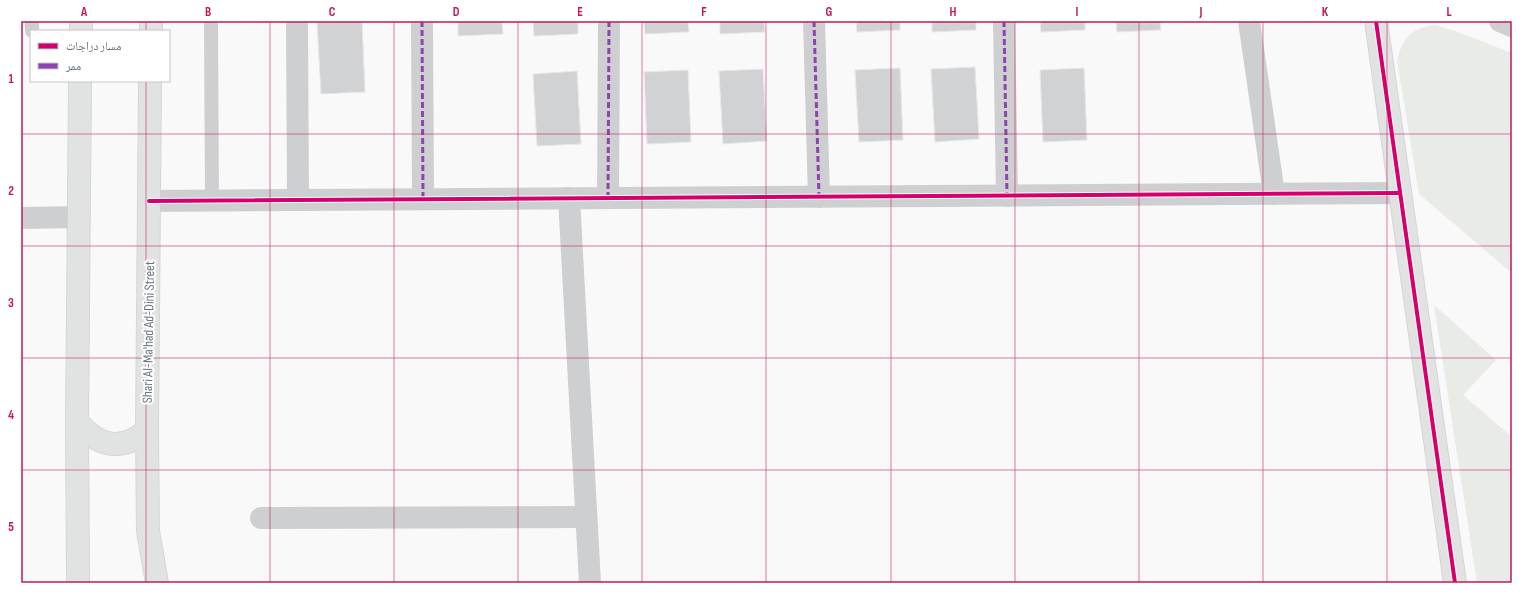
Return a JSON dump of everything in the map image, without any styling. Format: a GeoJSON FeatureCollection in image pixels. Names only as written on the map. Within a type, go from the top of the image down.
{"type":"FeatureCollection","features":[{"type":"Feature","properties":{"kind":"street"},"geometry":{"type":"LineString","coordinates":[[297,21],[298,200]]}},
{"type":"Feature","properties":{"kind":"street"},"geometry":{"type":"LineString","coordinates":[[422,21],[423,199]]}},
{"type":"Feature","properties":{"kind":"street"},"geometry":{"type":"LineString","coordinates":[[608,198],[609,21]]}},
{"type":"Feature","properties":{"kind":"street"},"geometry":{"type":"LineString","coordinates":[[814,21],[819,197]]}},
{"type":"Feature","properties":{"kind":"street"},"geometry":{"type":"LineString","coordinates":[[1004,21],[1007,196]]}},
{"type":"Feature","properties":{"kind":"street"},"geometry":{"type":"LineString","coordinates":[[1249,21],[1274,194]]}},
{"type":"Feature","properties":{"kind":"street"},"geometry":{"type":"LineString","coordinates":[[1376,21],[1456,583]]}},
{"type":"Feature","properties":{"kind":"street"},"geometry":{"type":"LineString","coordinates":[[1500,21],[1512,26]]}},
{"type":"Feature","properties":{"kind":"street"},"geometry":{"type":"LineString","coordinates":[[78,583],[77,422],[80,82]]}},
{"type":"Feature","properties":{"kind":"street","name":"Shari Al-Ma'had Ad-Dini Street"},"geometry":{"type":"LineString","coordinates":[[150,82],[147,430],[148,531],[156,583]]}},
{"type":"Feature","properties":{"kind":"street"},"geometry":{"type":"LineString","coordinates":[[149,201],[1400,192]]}},
{"type":"Feature","properties":{"kind":"street"},"geometry":{"type":"LineString","coordinates":[[569,198],[590,583]]}},
{"type":"Feature","properties":{"kind":"street"},"geometry":{"type":"LineString","coordinates":[[21,218],[79,217]]}},
{"type":"Feature","properties":{"kind":"street"},"geometry":{"type":"LineString","coordinates":[[77,422],[94,439],[105,443],[116,444],[128,442],[138,438],[147,430]]}},
{"type":"Feature","properties":{"kind":"street"},"geometry":{"type":"LineString","coordinates":[[261,518],[586,517]]}},
{"type":"Feature","properties":{"kind":"lane"},"geometry":{"type":"LineString","coordinates":[[211,21],[212,200]]}},
{"type":"Feature","properties":{"kind":"shaded area"},"geometry":{"type":"Polygon","coordinates":[[[1435,25],[1512,53],[1512,273],[1419,194],[1397,60],[1399,52],[1409,35],[1427,26],[1435,25]]]}},
{"type":"Feature","properties":{"kind":"shaded area"},"geometry":{"type":"Polygon","coordinates":[[[1434,305],[1496,360],[1463,395],[1512,437],[1512,583],[1477,583],[1434,305]]]}},
{"type":"Feature","properties":{"kind":"building"},"geometry":{"type":"Polygon","coordinates":[[[362,21],[365,92],[321,94],[317,22],[362,21]]]}},
{"type":"Feature","properties":{"kind":"building"},"geometry":{"type":"Polygon","coordinates":[[[458,21],[502,21],[503,34],[458,36],[458,21]]]}},
{"type":"Feature","properties":{"kind":"building"},"geometry":{"type":"Polygon","coordinates":[[[533,21],[578,21],[578,34],[534,36],[533,21]]]}},
{"type":"Feature","properties":{"kind":"building"},"geometry":{"type":"Polygon","coordinates":[[[644,21],[688,21],[689,32],[645,34],[644,21]]]}},
{"type":"Feature","properties":{"kind":"building"},"geometry":{"type":"Polygon","coordinates":[[[720,21],[764,21],[765,32],[720,34],[720,21]]]}},
{"type":"Feature","properties":{"kind":"building"},"geometry":{"type":"Polygon","coordinates":[[[856,21],[900,21],[900,30],[857,32],[856,21]]]}},
{"type":"Feature","properties":{"kind":"building"},"geometry":{"type":"Polygon","coordinates":[[[932,21],[976,21],[976,30],[932,32],[932,21]]]}},
{"type":"Feature","properties":{"kind":"building"},"geometry":{"type":"Polygon","coordinates":[[[1040,21],[1085,21],[1085,30],[1041,32],[1040,21]]]}},
{"type":"Feature","properties":{"kind":"building"},"geometry":{"type":"Polygon","coordinates":[[[1116,21],[1160,21],[1161,30],[1117,32],[1116,21]]]}},
{"type":"Feature","properties":{"kind":"building"},"geometry":{"type":"Polygon","coordinates":[[[975,67],[979,139],[935,142],[931,69],[975,67]]]}},
{"type":"Feature","properties":{"kind":"building"},"geometry":{"type":"Polygon","coordinates":[[[900,68],[903,140],[859,142],[855,70],[900,68]]]}},
{"type":"Feature","properties":{"kind":"building"},"geometry":{"type":"Polygon","coordinates":[[[1084,68],[1087,140],[1043,142],[1040,70],[1084,68]]]}},
{"type":"Feature","properties":{"kind":"building"},"geometry":{"type":"Polygon","coordinates":[[[763,69],[767,141],[723,144],[719,71],[763,69]]]}},
{"type":"Feature","properties":{"kind":"building"},"geometry":{"type":"Polygon","coordinates":[[[688,70],[691,142],[647,144],[644,72],[688,70]]]}},
{"type":"Feature","properties":{"kind":"building"},"geometry":{"type":"Polygon","coordinates":[[[577,71],[581,144],[537,146],[533,74],[577,71]]]}},
{"type":"Feature","properties":{"kind":"marked path"},"geometry":{"type":"LineString","coordinates":[[422,21],[423,199]]}},
{"type":"Feature","properties":{"kind":"marked path"},"geometry":{"type":"LineString","coordinates":[[608,198],[609,21]]}},
{"type":"Feature","properties":{"kind":"marked path"},"geometry":{"type":"LineString","coordinates":[[814,21],[819,197]]}},
{"type":"Feature","properties":{"kind":"marked path"},"geometry":{"type":"LineString","coordinates":[[1004,21],[1007,196]]}},
{"type":"Feature","properties":{"kind":"cycle path"},"geometry":{"type":"LineString","coordinates":[[1376,21],[1455,583]]}},
{"type":"Feature","properties":{"kind":"cycle path"},"geometry":{"type":"LineString","coordinates":[[149,201],[1400,193]]}}]}
